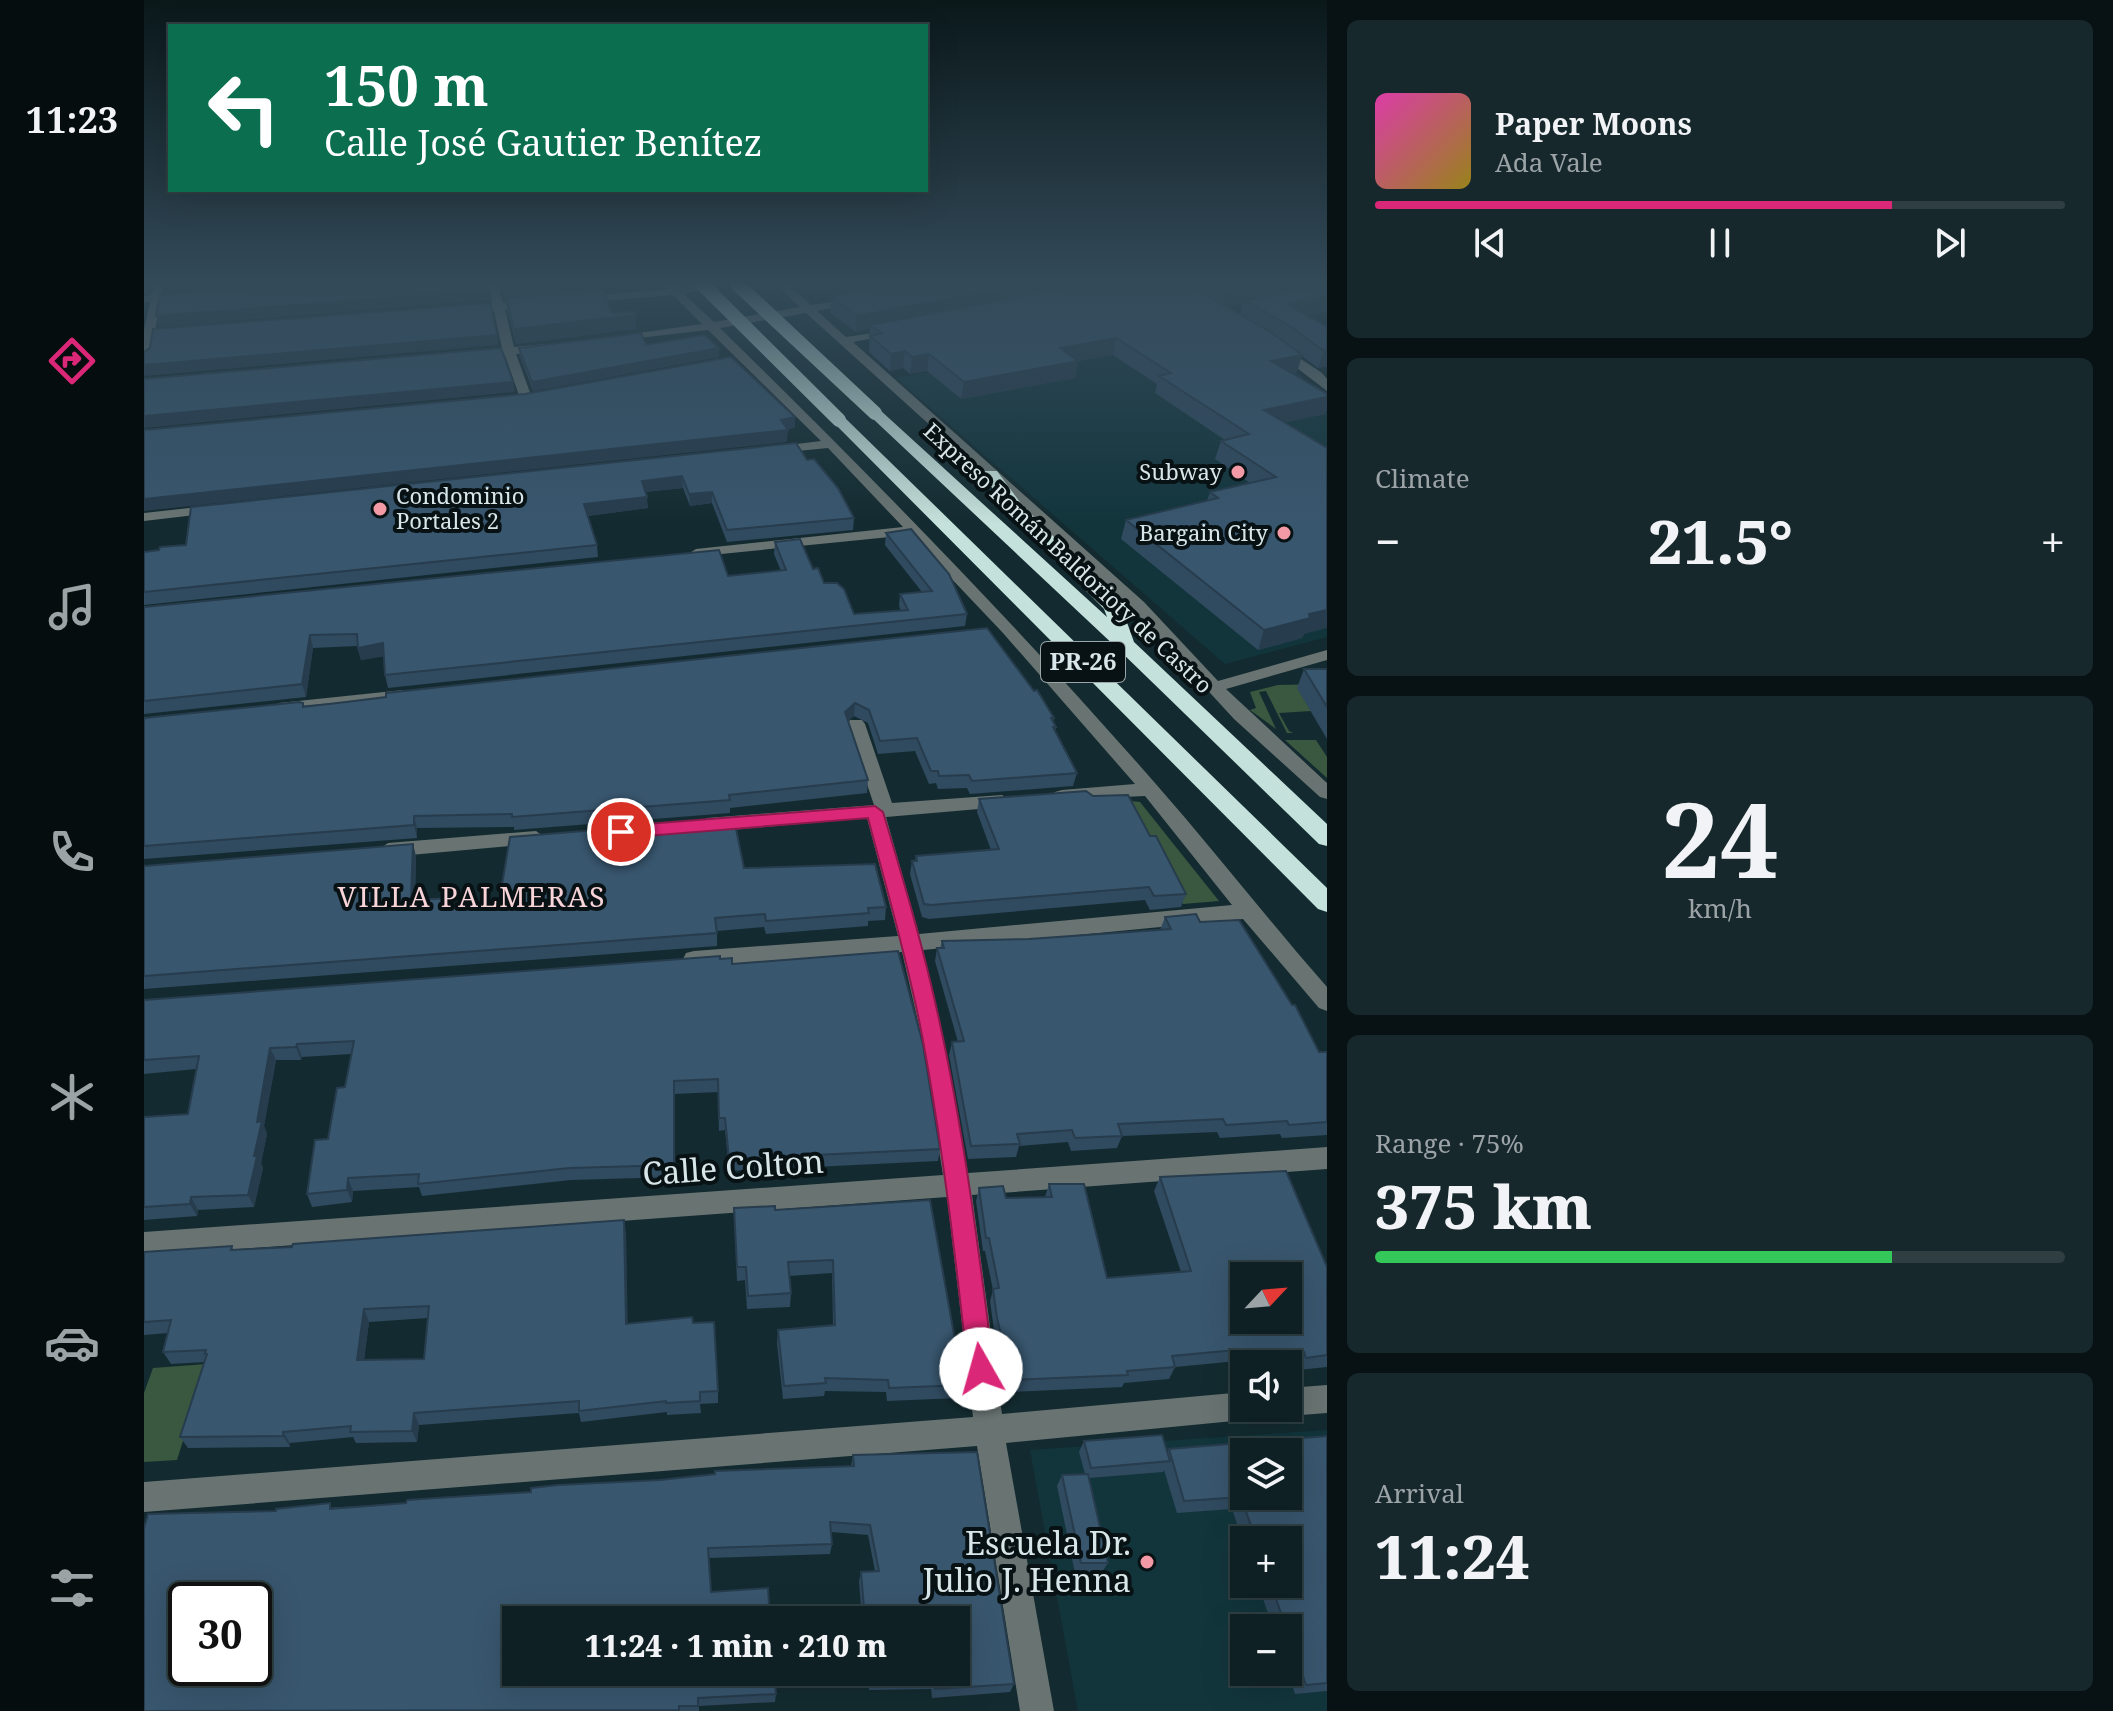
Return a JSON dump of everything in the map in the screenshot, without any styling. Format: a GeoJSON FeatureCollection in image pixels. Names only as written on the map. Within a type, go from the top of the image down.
{"type":"FeatureCollection","features":[{"type":"Feature","properties":{"kind":"highway","name":"PR-26"},"geometry":{"type":"LineString","coordinates":[[782,364],[1327,903]]}},
{"type":"Feature","properties":{"kind":"highway","name":"Expreso Román Baldorioty de Castro"},"geometry":{"type":"LineString","coordinates":[[822,364],[1327,838]]}},
{"type":"Feature","properties":{"kind":"highway"},"geometry":{"type":"LineString","coordinates":[[991,475],[1016,509],[1113,607],[1125,645]]}},
{"type":"Feature","properties":{"kind":"street"},"geometry":{"type":"LineString","coordinates":[[511,399],[533,397],[516,364]]}},
{"type":"Feature","properties":{"kind":"street"},"geometry":{"type":"LineString","coordinates":[[744,364],[831,444],[1150,789],[1248,911],[1327,1002]]}},
{"type":"Feature","properties":{"kind":"street"},"geometry":{"type":"LineString","coordinates":[[867,364],[1138,605],[1240,715],[1327,793]]}},
{"type":"Feature","properties":{"kind":"street"},"geometry":{"type":"LineString","coordinates":[[1300,364],[1318,376],[1327,387]]}},
{"type":"Feature","properties":{"kind":"street"},"geometry":{"type":"LineString","coordinates":[[762,452],[831,444]]}},
{"type":"Feature","properties":{"kind":"street"},"geometry":{"type":"LineString","coordinates":[[144,517],[236,507]]}},
{"type":"Feature","properties":{"kind":"street"},"geometry":{"type":"LineString","coordinates":[[674,556],[914,531]]}},
{"type":"Feature","properties":{"kind":"street"},"geometry":{"type":"LineString","coordinates":[[1214,687],[1327,655]]}},
{"type":"Feature","properties":{"kind":"street"},"geometry":{"type":"LineString","coordinates":[[254,711],[427,693]]}},
{"type":"Feature","properties":{"kind":"street"},"geometry":{"type":"LineString","coordinates":[[856,724],[880,811],[930,1026],[958,1186],[989,1430],[1037,1711]]}},
{"type":"Feature","properties":{"kind":"street"},"geometry":{"type":"LineString","coordinates":[[684,827],[1150,789]]}},
{"type":"Feature","properties":{"kind":"street"},"geometry":{"type":"LineString","coordinates":[[366,851],[557,837]]}},
{"type":"Feature","properties":{"kind":"street"},"geometry":{"type":"LineString","coordinates":[[677,961],[911,943],[1248,911]]}},
{"type":"Feature","properties":{"kind":"street","name":"Calle Colton"},"geometry":{"type":"LineString","coordinates":[[144,1244],[1327,1158]]}},
{"type":"Feature","properties":{"kind":"street"},"geometry":{"type":"LineString","coordinates":[[1302,1401],[1327,1399]]}},
{"type":"Feature","properties":{"kind":"street"},"geometry":{"type":"LineString","coordinates":[[144,1497],[989,1430],[1230,1407]]}},
{"type":"Feature","properties":{"kind":"shaded area"},"geometry":{"type":"Polygon","coordinates":[[[974,364],[1282,364],[1301,375],[1327,408],[1327,637],[1225,664],[896,378],[974,364]]]}},
{"type":"Feature","properties":{"kind":"shaded area","name":"Escuela Dr. Julio J. Henna"},"geometry":{"type":"Polygon","coordinates":[[[1327,1430],[1327,1711],[1078,1711],[1030,1450],[1327,1430]]]}},
{"type":"Feature","properties":{"kind":"green space"},"geometry":{"type":"Polygon","coordinates":[[[1327,684],[1311,711],[1279,713],[1293,733],[1287,733],[1266,691],[1259,692],[1276,729],[1250,710],[1256,708],[1250,692],[1278,685],[1327,684]]]}},
{"type":"Feature","properties":{"kind":"green space"},"geometry":{"type":"Polygon","coordinates":[[[1285,740],[1316,740],[1327,757],[1327,778],[1285,740]]]}},
{"type":"Feature","properties":{"kind":"green space"},"geometry":{"type":"Polygon","coordinates":[[[1131,801],[1140,802],[1219,901],[1183,904],[1131,801]]]}},
{"type":"Feature","properties":{"kind":"green space"},"geometry":{"type":"Polygon","coordinates":[[[207,1364],[177,1460],[144,1462],[144,1393],[153,1368],[207,1364]]]}},
{"type":"Feature","properties":{"kind":"building"},"geometry":{"type":"Polygon","coordinates":[[[319,364],[507,364],[513,382],[144,416],[144,379],[319,364]]]}},
{"type":"Feature","properties":{"kind":"building"},"geometry":{"type":"Polygon","coordinates":[[[525,364],[632,364],[532,382],[525,364]]]}},
{"type":"Feature","properties":{"kind":"building"},"geometry":{"type":"Polygon","coordinates":[[[693,364],[738,364],[795,417],[781,420],[788,430],[144,499],[144,430],[525,394],[693,364]]]}},
{"type":"Feature","properties":{"kind":"building"},"geometry":{"type":"Polygon","coordinates":[[[941,364],[1063,364],[964,382],[941,364]]]}},
{"type":"Feature","properties":{"kind":"building"},"geometry":{"type":"Polygon","coordinates":[[[1157,364],[1276,364],[1327,394],[1327,397],[1264,410],[1327,448],[1327,610],[1309,614],[1310,618],[1264,630],[1126,520],[1218,498],[1210,492],[1276,477],[1221,441],[1249,434],[1159,376],[1171,373],[1157,364]]]}},
{"type":"Feature","properties":{"kind":"building"},"geometry":{"type":"Polygon","coordinates":[[[796,443],[807,460],[814,459],[838,488],[854,518],[727,530],[712,492],[689,494],[682,476],[642,481],[647,497],[584,504],[597,545],[144,592],[144,552],[186,545],[191,507],[796,443]]]}},
{"type":"Feature","properties":{"kind":"building"},"geometry":{"type":"Polygon","coordinates":[[[911,529],[949,574],[967,614],[385,675],[383,643],[358,648],[357,634],[310,635],[302,684],[144,701],[144,607],[719,550],[728,576],[786,570],[775,542],[800,539],[813,569],[818,568],[824,583],[837,583],[844,589],[854,614],[908,610],[900,594],[932,591],[886,533],[911,529]]]}},
{"type":"Feature","properties":{"kind":"building"},"geometry":{"type":"Polygon","coordinates":[[[987,628],[1034,691],[1037,690],[1054,718],[1051,718],[1056,727],[1053,727],[1077,773],[972,781],[969,775],[939,776],[938,771],[931,771],[917,738],[880,741],[869,710],[855,703],[845,712],[868,780],[729,795],[730,800],[512,817],[512,814],[414,816],[414,825],[144,846],[144,718],[299,702],[303,703],[303,707],[386,697],[386,693],[987,628]]]}},
{"type":"Feature","properties":{"kind":"building"},"geometry":{"type":"Polygon","coordinates":[[[1304,669],[1327,669],[1327,707],[1304,669]]]}},
{"type":"Feature","properties":{"kind":"building"},"geometry":{"type":"Polygon","coordinates":[[[1086,791],[1093,796],[1128,795],[1150,836],[1156,836],[1186,894],[1154,896],[1149,887],[924,904],[912,861],[917,861],[916,856],[999,849],[979,799],[1086,791]]]}},
{"type":"Feature","properties":{"kind":"building"},"geometry":{"type":"Polygon","coordinates":[[[734,819],[744,868],[875,864],[886,907],[868,908],[869,913],[766,921],[765,914],[715,918],[717,933],[144,976],[144,866],[413,844],[411,900],[453,898],[452,906],[499,903],[510,837],[734,819]]]}},
{"type":"Feature","properties":{"kind":"building"},"geometry":{"type":"Polygon","coordinates":[[[1196,914],[1200,922],[1239,920],[1292,1005],[1295,1005],[1319,1052],[1327,1052],[1327,1122],[1226,1125],[1223,1119],[1118,1124],[1122,1136],[1075,1138],[1072,1130],[1017,1134],[1020,1144],[971,1146],[952,1042],[964,1041],[937,948],[944,948],[942,941],[1029,939],[1171,929],[1165,917],[1196,914]]]}},
{"type":"Feature","properties":{"kind":"building"},"geometry":{"type":"Polygon","coordinates":[[[898,951],[923,1044],[940,1149],[729,1159],[725,1118],[719,1118],[718,1079],[674,1081],[674,1165],[569,1168],[418,1184],[419,1174],[348,1178],[347,1190],[307,1194],[315,1140],[328,1139],[337,1088],[345,1087],[354,1041],[297,1044],[296,1047],[270,1048],[257,1122],[262,1121],[254,1156],[257,1156],[248,1195],[191,1197],[190,1204],[144,1207],[144,1117],[188,1114],[199,1056],[144,1060],[144,1000],[720,956],[720,959],[732,958],[732,964],[898,951]]]}},
{"type":"Feature","properties":{"kind":"building"},"geometry":{"type":"Polygon","coordinates":[[[1286,1171],[1327,1267],[1327,1355],[1306,1358],[1302,1350],[1230,1350],[1172,1356],[1175,1367],[1127,1371],[1128,1375],[1012,1380],[997,1318],[993,1289],[999,1288],[989,1238],[986,1238],[979,1188],[1003,1186],[1006,1198],[1052,1197],[1049,1184],[1084,1184],[1107,1278],[1191,1271],[1160,1177],[1286,1171]]]}},
{"type":"Feature","properties":{"kind":"building"},"geometry":{"type":"Polygon","coordinates":[[[930,1200],[963,1385],[889,1388],[888,1380],[825,1378],[826,1383],[784,1386],[778,1330],[835,1325],[833,1260],[788,1262],[791,1293],[748,1296],[746,1267],[737,1267],[734,1208],[775,1206],[775,1210],[930,1200]]]}},
{"type":"Feature","properties":{"kind":"building"},"geometry":{"type":"Polygon","coordinates":[[[624,1220],[626,1324],[692,1317],[693,1323],[714,1322],[718,1391],[700,1392],[700,1401],[666,1401],[579,1411],[579,1401],[414,1413],[412,1431],[350,1432],[351,1426],[283,1432],[283,1436],[180,1437],[207,1354],[206,1350],[163,1352],[171,1320],[144,1322],[144,1252],[232,1246],[231,1250],[292,1247],[293,1244],[624,1220]],[[429,1306],[364,1309],[357,1360],[424,1359],[429,1306]]]}},
{"type":"Feature","properties":{"kind":"building"},"geometry":{"type":"Polygon","coordinates":[[[1162,1435],[1170,1461],[1091,1468],[1084,1441],[1162,1435]]]}},
{"type":"Feature","properties":{"kind":"building"},"geometry":{"type":"Polygon","coordinates":[[[1327,1436],[1327,1683],[1306,1685],[1302,1673],[1302,1614],[1281,1614],[1276,1598],[1302,1598],[1302,1526],[1251,1526],[1246,1510],[1302,1510],[1302,1438],[1327,1436]]]}},
{"type":"Feature","properties":{"kind":"building"},"geometry":{"type":"Polygon","coordinates":[[[1230,1444],[1230,1498],[1184,1501],[1169,1449],[1230,1444]]]}},
{"type":"Feature","properties":{"kind":"building"},"geometry":{"type":"Polygon","coordinates":[[[977,1452],[1014,1684],[935,1689],[935,1686],[970,1686],[970,1606],[864,1606],[861,1572],[879,1571],[870,1525],[830,1522],[832,1544],[708,1548],[711,1592],[768,1588],[769,1606],[502,1606],[502,1686],[775,1686],[776,1694],[698,1698],[698,1706],[679,1706],[679,1710],[144,1711],[144,1528],[148,1514],[276,1511],[330,1503],[330,1509],[406,1503],[407,1500],[531,1492],[531,1488],[558,1485],[660,1480],[715,1474],[715,1471],[854,1466],[853,1455],[977,1452]]]}},
{"type":"Feature","properties":{"kind":"building"},"geometry":{"type":"Polygon","coordinates":[[[1088,1474],[1108,1563],[1081,1563],[1062,1475],[1088,1474]]]}},
{"type":"Feature","properties":{"kind":"place","name":"Subway"},"geometry":{"type":"Point","coordinates":[1238,472]}},
{"type":"Feature","properties":{"kind":"place","name":"Condominio Portales 2"},"geometry":{"type":"Point","coordinates":[380,509]}},
{"type":"Feature","properties":{"kind":"place","name":"Bargain City"},"geometry":{"type":"Point","coordinates":[1284,533]}},
{"type":"Feature","properties":{"kind":"place","name":"Escuela Dr. Julio J. Henna"},"geometry":{"type":"Point","coordinates":[1147,1562]}},
{"type":"Feature","properties":{"kind":"district","name":"VILLA PALMERAS"},"geometry":{"type":"Point","coordinates":[472,897]}},
{"type":"Feature","properties":{"kind":"route"},"geometry":{"type":"LineString","coordinates":[[621,832],[875,812],[930,1026],[958,1186],[981,1369]]}}]}
